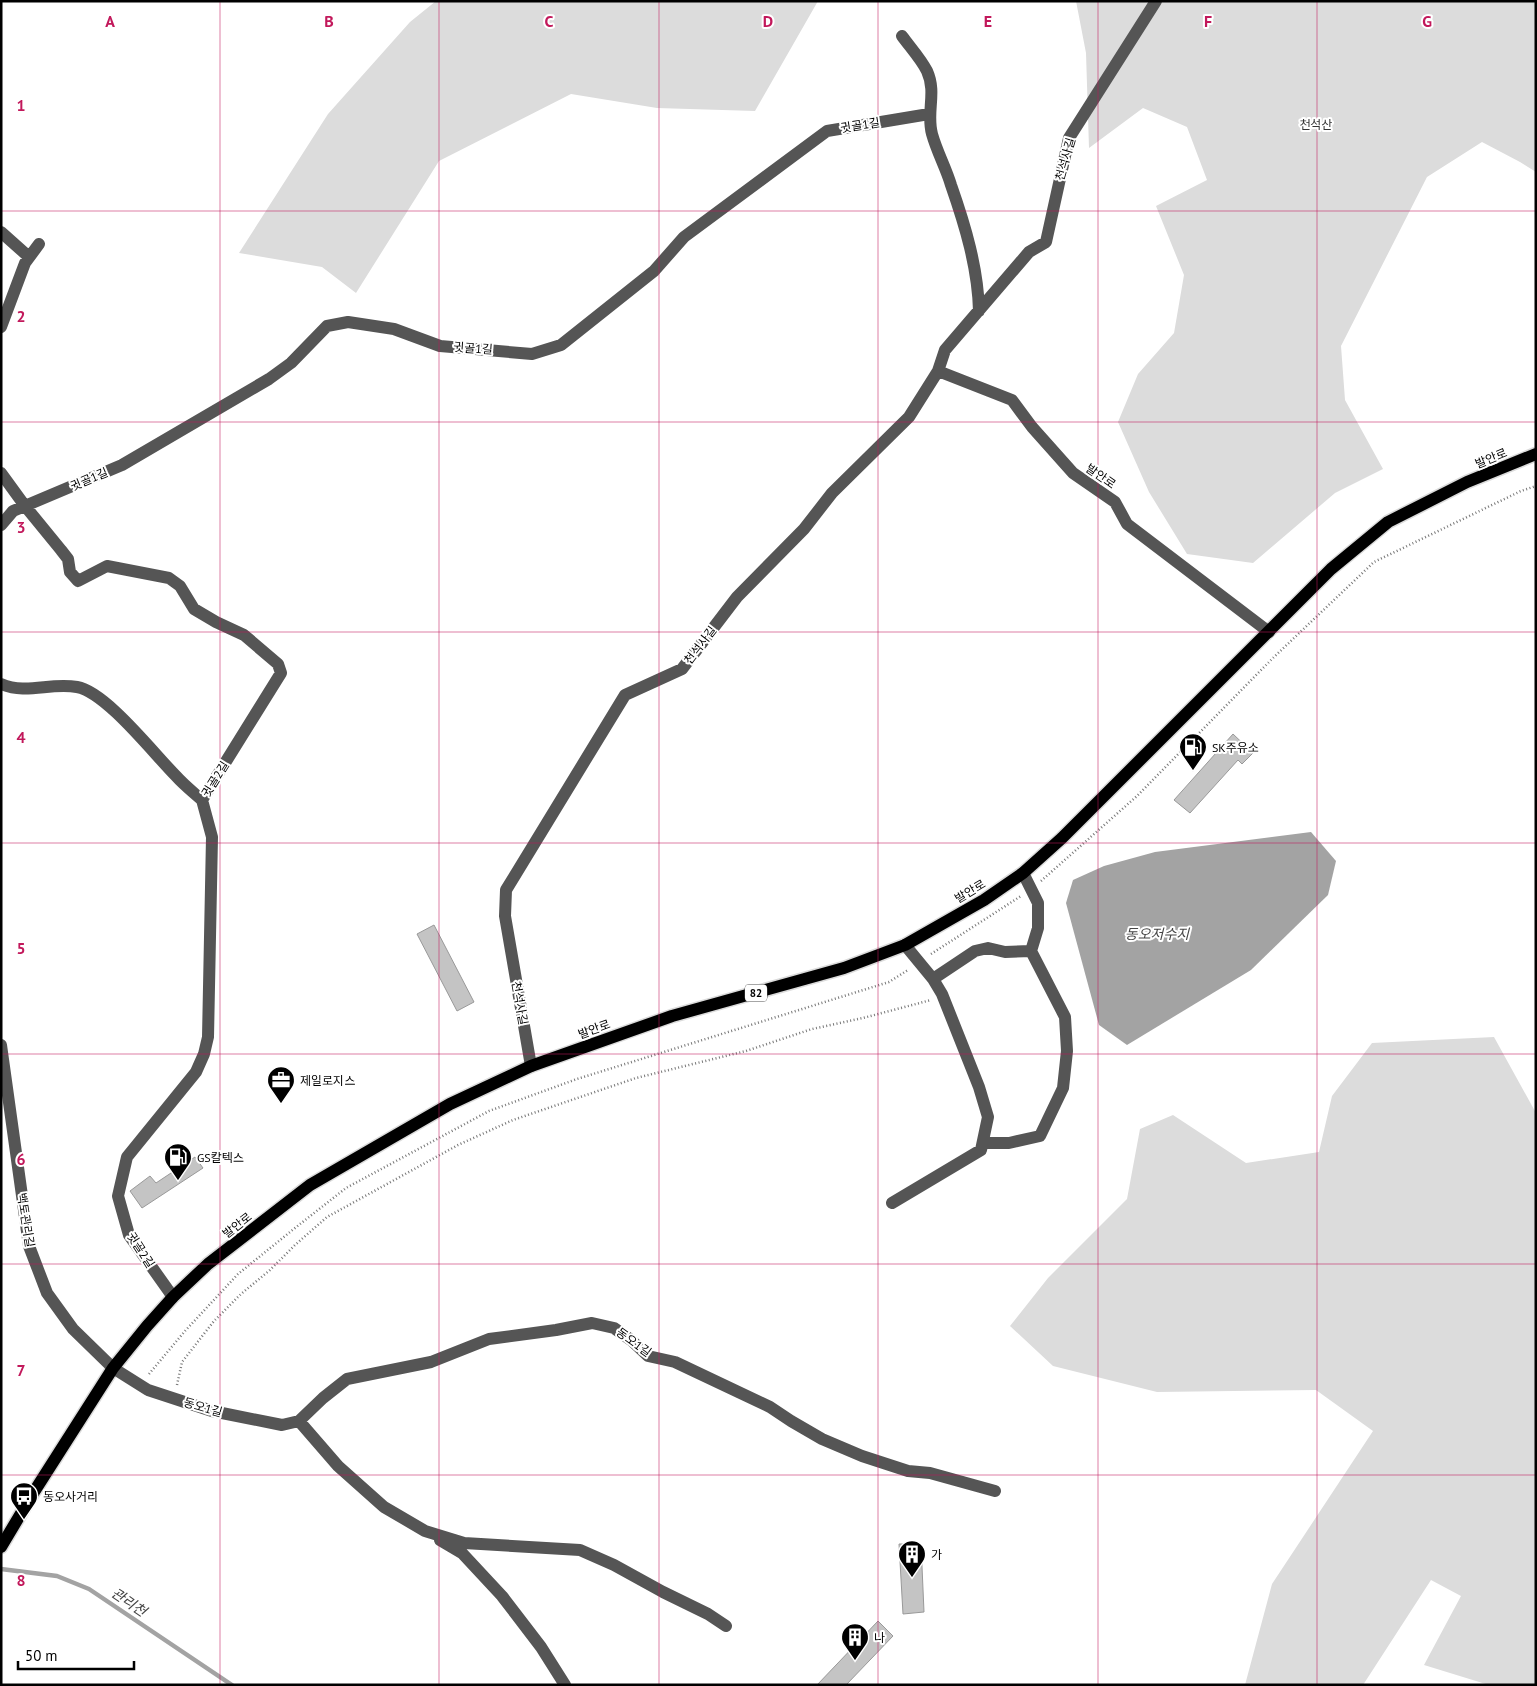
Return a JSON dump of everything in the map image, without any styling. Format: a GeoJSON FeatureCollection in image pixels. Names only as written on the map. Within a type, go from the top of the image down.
{"type":"FeatureCollection","features":[{"type":"Feature","properties":{"kind":"main road","name":"발안로"},"geometry":{"type":"LineString","coordinates":[[2,1545],[32,1494],[113,1368],[173,1296],[208,1264],[310,1185],[450,1104],[532,1066],[672,1016],[844,968],[905,945],[984,900],[1023,873],[1110,791],[1332,569],[1388,522],[1467,482],[1536,454]]}},
{"type":"Feature","properties":{"kind":"street","name":"천석사길"},"geometry":{"type":"LineString","coordinates":[[532,1066],[505,916],[506,890],[625,695],[682,669],[737,597],[804,529],[832,494],[909,417],[938,371],[945,350],[1029,252],[1046,242],[1054,198],[1069,138],[1156,1]]}},
{"type":"Feature","properties":{"kind":"street"},"geometry":{"type":"LineString","coordinates":[[902,36],[927,71],[933,92],[929,114],[932,133],[952,186],[970,248],[979,286],[979,311]]}},
{"type":"Feature","properties":{"kind":"street","name":"귓골1길"},"geometry":{"type":"LineString","coordinates":[[1,525],[13,511],[122,465],[269,380],[291,363],[327,326],[348,322],[394,329],[440,346],[532,354],[561,345],[654,271],[684,237],[827,131],[929,114]]}},
{"type":"Feature","properties":{"kind":"street"},"geometry":{"type":"LineString","coordinates":[[1,232],[29,257]]}},
{"type":"Feature","properties":{"kind":"street"},"geometry":{"type":"LineString","coordinates":[[1,327],[25,263],[39,244]]}},
{"type":"Feature","properties":{"kind":"street","name":"발안로"},"geometry":{"type":"LineString","coordinates":[[938,371],[1012,400],[1032,427],[1073,473],[1115,502],[1127,524],[1268,632]]}},
{"type":"Feature","properties":{"kind":"street","name":"귓골2길"},"geometry":{"type":"LineString","coordinates":[[1,474],[68,559],[70,572],[78,581],[108,566],[169,578],[180,586],[194,609],[216,622],[244,634],[278,664],[281,673],[202,800],[212,837],[208,1037],[204,1054],[196,1072],[127,1157],[118,1196],[129,1236],[173,1296]]}},
{"type":"Feature","properties":{"kind":"street"},"geometry":{"type":"LineString","coordinates":[[1,684],[22,690],[46,686],[78,687],[95,695],[202,800]]}},
{"type":"Feature","properties":{"kind":"street"},"geometry":{"type":"LineString","coordinates":[[983,1144],[1009,1143],[1040,1136],[1064,1088],[1067,1051],[1065,1017],[1031,951],[1038,928],[1038,903],[1023,873]]}},
{"type":"Feature","properties":{"kind":"street"},"geometry":{"type":"LineString","coordinates":[[892,1203],[981,1150],[988,1117],[979,1087],[942,994],[933,979],[905,945]]}},
{"type":"Feature","properties":{"kind":"street"},"geometry":{"type":"LineString","coordinates":[[933,979],[975,951],[988,948],[1005,952],[1031,951]]}},
{"type":"Feature","properties":{"kind":"street","name":"백토관리길"},"geometry":{"type":"LineString","coordinates":[[1,1045],[29,1246],[47,1293],[74,1328],[113,1368]]}},
{"type":"Feature","properties":{"kind":"street","name":"동오1길"},"geometry":{"type":"LineString","coordinates":[[113,1368],[148,1390],[212,1411],[282,1425],[299,1421],[323,1398],[347,1379],[432,1362],[489,1339],[592,1323],[614,1328],[631,1340],[648,1356],[675,1362],[770,1407],[822,1438],[862,1456],[908,1470],[930,1473],[995,1491]]}},
{"type":"Feature","properties":{"kind":"street"},"geometry":{"type":"LineString","coordinates":[[299,1421],[338,1466],[384,1507],[462,1554],[502,1596],[541,1647],[565,1685]]}},
{"type":"Feature","properties":{"kind":"street"},"geometry":{"type":"LineString","coordinates":[[424,1531],[464,1542],[580,1550],[614,1565],[708,1614],[726,1626]]}},
{"type":"Feature","properties":{"kind":"path"},"geometry":{"type":"LineString","coordinates":[[140,1385],[185,1331],[238,1274],[338,1194],[362,1179],[489,1111],[577,1079],[890,982],[1031,889],[1137,796],[1274,657],[1374,562],[1521,491],[1536,486]]}},
{"type":"Feature","properties":{"kind":"path"},"geometry":{"type":"LineString","coordinates":[[176,1399],[177,1383],[182,1362],[214,1321],[241,1294],[270,1270],[294,1245],[327,1217],[458,1145],[513,1120],[636,1078],[746,1051],[812,1029],[933,1000],[942,994]]}},
{"type":"Feature","properties":{"kind":"green space"},"geometry":{"type":"Polygon","coordinates":[[[436,1],[818,1],[755,111],[657,108],[571,94],[439,161],[356,293],[322,267],[239,253],[328,114],[410,22],[436,1]]]}},
{"type":"Feature","properties":{"kind":"green space","name":"천석산"},"geometry":{"type":"Polygon","coordinates":[[[1076,1],[1536,1],[1536,172],[1482,142],[1427,177],[1341,346],[1345,400],[1383,469],[1335,493],[1253,563],[1187,554],[1149,492],[1118,422],[1138,374],[1174,333],[1184,275],[1156,206],[1207,180],[1187,127],[1143,108],[1089,148],[1086,53],[1076,1]]]}},
{"type":"Feature","properties":{"kind":"green space"},"geometry":{"type":"Polygon","coordinates":[[[1494,1037],[1536,1113],[1536,1685],[1489,1685],[1424,1665],[1461,1596],[1431,1580],[1363,1685],[1245,1685],[1272,1584],[1373,1431],[1316,1390],[1157,1392],[1053,1366],[1010,1326],[1048,1278],[1127,1199],[1140,1129],[1173,1115],[1246,1163],[1319,1152],[1332,1096],[1372,1043],[1494,1037]]]}},
{"type":"Feature","properties":{"kind":"water","name":"동오저수지"},"geometry":{"type":"Polygon","coordinates":[[[1311,832],[1336,861],[1328,895],[1251,970],[1127,1045],[1099,1025],[1066,903],[1073,880],[1104,866],[1155,852],[1311,832]]]}},
{"type":"Feature","properties":{"kind":"building"},"geometry":{"type":"Polygon","coordinates":[[[1233,734],[1253,753],[1242,764],[1238,760],[1190,813],[1174,800],[1233,734]]]}},
{"type":"Feature","properties":{"kind":"building"},"geometry":{"type":"Polygon","coordinates":[[[434,925],[474,1002],[457,1011],[417,934],[434,925]]]}},
{"type":"Feature","properties":{"kind":"building"},"geometry":{"type":"Polygon","coordinates":[[[195,1157],[203,1168],[142,1208],[130,1191],[150,1176],[156,1183],[195,1157]]]}},
{"type":"Feature","properties":{"kind":"building","name":"가"},"geometry":{"type":"Polygon","coordinates":[[[899,1544],[921,1544],[924,1612],[903,1614],[899,1544]]]}},
{"type":"Feature","properties":{"kind":"building","name":"나"},"geometry":{"type":"Polygon","coordinates":[[[878,1621],[893,1636],[846,1685],[817,1685],[878,1621]]]}},
{"type":"Feature","properties":{"kind":"waterway","name":"관리천"},"geometry":{"type":"LineString","coordinates":[[1,1569],[57,1576],[89,1589],[232,1685]]}},
{"type":"Feature","properties":{"kind":"place","name":"SK주유소"},"geometry":{"type":"Point","coordinates":[1193,771]}},
{"type":"Feature","properties":{"kind":"place","name":"제일로지스"},"geometry":{"type":"Point","coordinates":[281,1104]}},
{"type":"Feature","properties":{"kind":"place","name":"GS칼텍스"},"geometry":{"type":"Point","coordinates":[178,1181]}},
{"type":"Feature","properties":{"kind":"place","name":"동오사거리"},"geometry":{"type":"Point","coordinates":[24,1520]}},
{"type":"Feature","properties":{"kind":"place","name":"가"},"geometry":{"type":"Point","coordinates":[912,1578]}},
{"type":"Feature","properties":{"kind":"place","name":"나"},"geometry":{"type":"Point","coordinates":[855,1661]}}]}
